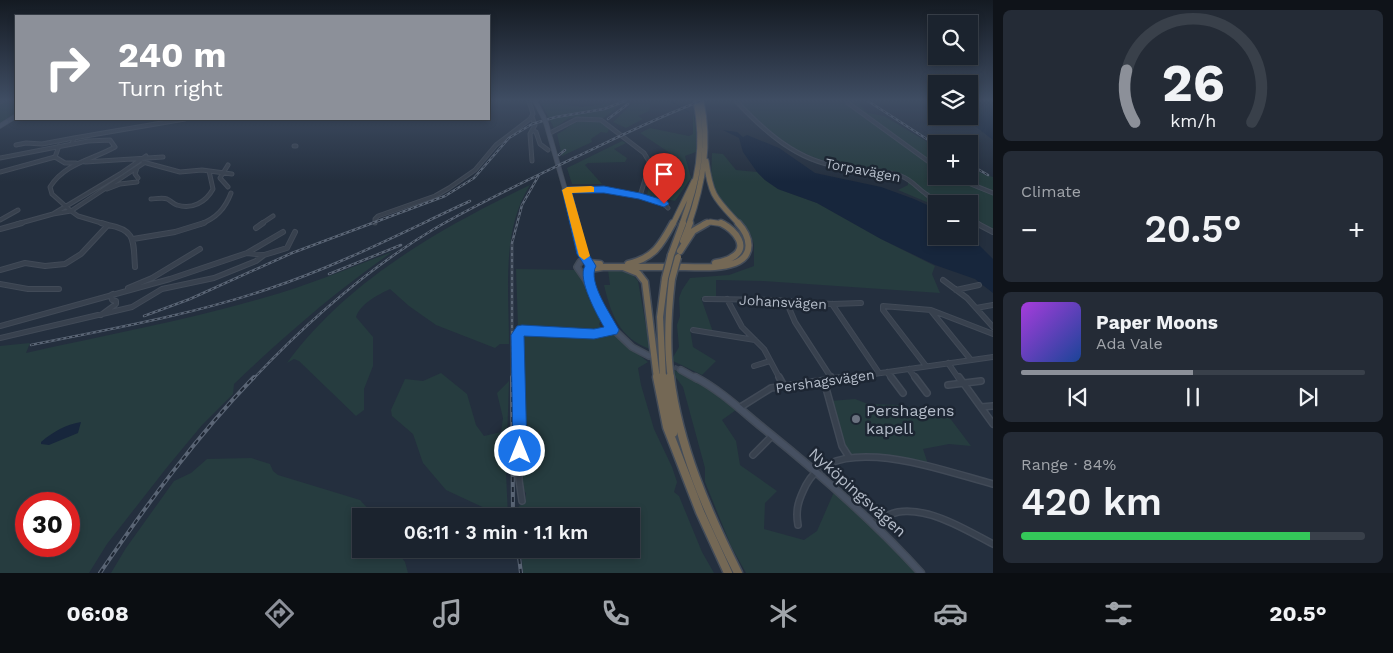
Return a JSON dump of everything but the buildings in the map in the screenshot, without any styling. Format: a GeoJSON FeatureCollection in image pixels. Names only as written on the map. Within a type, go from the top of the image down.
{"type":"FeatureCollection","features":[{"type":"Feature","properties":{"kind":"highway"},"geometry":{"type":"LineString","coordinates":[[686,475],[666,402],[661,370],[660,302],[696,188],[699,171],[701,128]]}},
{"type":"Feature","properties":{"kind":"highway"},"geometry":{"type":"LineString","coordinates":[[625,265],[723,266],[736,263],[746,254],[749,247],[749,238],[714,197],[709,184],[705,128]]}},
{"type":"Feature","properties":{"kind":"highway"},"geometry":{"type":"LineString","coordinates":[[676,254],[701,189],[706,161]]}},
{"type":"Feature","properties":{"kind":"highway"},"geometry":{"type":"LineString","coordinates":[[625,265],[640,261],[652,254],[678,214],[699,171]]}},
{"type":"Feature","properties":{"kind":"highway"},"geometry":{"type":"LineString","coordinates":[[588,266],[722,262],[736,255],[742,242],[739,235],[732,229],[723,224],[708,222],[697,227],[676,254]]}},
{"type":"Feature","properties":{"kind":"highway"},"geometry":{"type":"LineString","coordinates":[[625,265],[638,273],[645,282],[652,348],[667,427],[703,519],[728,573]]}},
{"type":"Feature","properties":{"kind":"highway"},"geometry":{"type":"LineString","coordinates":[[668,279],[666,328],[669,371],[674,402],[694,475],[708,511],[738,573]]}},
{"type":"Feature","properties":{"kind":"main road"},"geometry":{"type":"LineString","coordinates":[[548,128],[600,312]]}},
{"type":"Feature","properties":{"kind":"main road"},"geometry":{"type":"LineString","coordinates":[[565,190],[580,262],[577,266],[600,312],[623,340],[649,356]]}},
{"type":"Feature","properties":{"kind":"main road"},"geometry":{"type":"LineString","coordinates":[[580,262],[588,266]]}},
{"type":"Feature","properties":{"kind":"main road"},"geometry":{"type":"LineString","coordinates":[[580,270],[588,266]]}},
{"type":"Feature","properties":{"kind":"main road","name":"Nyköpingsvägen"},"geometry":{"type":"LineString","coordinates":[[681,370],[706,383],[815,471],[893,541],[921,573]]}},
{"type":"Feature","properties":{"kind":"street"},"geometry":{"type":"LineString","coordinates":[[16,145],[42,144],[134,128]]}},
{"type":"Feature","properties":{"kind":"street"},"geometry":{"type":"LineString","coordinates":[[375,223],[375,219],[378,216],[431,198],[449,188],[476,170],[496,145],[518,128]]}},
{"type":"Feature","properties":{"kind":"street"},"geometry":{"type":"LineString","coordinates":[[550,133],[559,131],[562,128]]}},
{"type":"Feature","properties":{"kind":"street"},"geometry":{"type":"LineString","coordinates":[[611,128],[644,153],[649,160],[649,170],[640,196]]}},
{"type":"Feature","properties":{"kind":"street","name":"Torpavägen"},"geometry":{"type":"LineString","coordinates":[[762,128],[789,148],[804,156],[840,167],[865,168],[908,179],[928,195]]}},
{"type":"Feature","properties":{"kind":"street"},"geometry":{"type":"LineString","coordinates":[[882,128],[928,161]]}},
{"type":"Feature","properties":{"kind":"street"},"geometry":{"type":"LineString","coordinates":[[532,161],[530,134],[532,130],[536,132],[540,144],[548,150]]}},
{"type":"Feature","properties":{"kind":"street"},"geometry":{"type":"LineString","coordinates":[[31,137],[31,143]]}},
{"type":"Feature","properties":{"kind":"street"},"geometry":{"type":"LineString","coordinates":[[72,144],[74,138]]}},
{"type":"Feature","properties":{"kind":"street"},"geometry":{"type":"LineString","coordinates":[[0,158],[59,146],[110,140],[115,147],[100,155],[78,162],[56,177],[50,188],[52,194],[65,207],[78,216],[108,225],[123,227],[130,231],[133,239],[135,267]]}},
{"type":"Feature","properties":{"kind":"street"},"geometry":{"type":"LineString","coordinates":[[56,157],[59,146]]}},
{"type":"Feature","properties":{"kind":"street"},"geometry":{"type":"LineString","coordinates":[[97,161],[100,155]]}},
{"type":"Feature","properties":{"kind":"street"},"geometry":{"type":"LineString","coordinates":[[0,172],[56,157],[65,163],[163,157]]}},
{"type":"Feature","properties":{"kind":"street"},"geometry":{"type":"LineString","coordinates":[[98,193],[120,184],[137,180],[135,174],[142,159]]}},
{"type":"Feature","properties":{"kind":"street"},"geometry":{"type":"LineString","coordinates":[[142,159],[180,172],[209,171],[232,174]]}},
{"type":"Feature","properties":{"kind":"street"},"geometry":{"type":"LineString","coordinates":[[53,214],[142,159]]}},
{"type":"Feature","properties":{"kind":"street"},"geometry":{"type":"LineString","coordinates":[[228,165],[220,178],[228,187]]}},
{"type":"Feature","properties":{"kind":"street"},"geometry":{"type":"LineString","coordinates":[[0,229],[53,214],[71,212],[138,166]]}},
{"type":"Feature","properties":{"kind":"street"},"geometry":{"type":"LineString","coordinates":[[151,199],[167,200],[170,204],[181,206],[200,203],[208,199],[214,189],[209,171]]}},
{"type":"Feature","properties":{"kind":"street"},"geometry":{"type":"LineString","coordinates":[[975,185],[993,192]]}},
{"type":"Feature","properties":{"kind":"street"},"geometry":{"type":"LineString","coordinates":[[565,190],[604,190],[640,196],[664,204],[668,208]]}},
{"type":"Feature","properties":{"kind":"street"},"geometry":{"type":"LineString","coordinates":[[133,239],[161,236],[209,221],[224,210],[230,200],[231,193]]}},
{"type":"Feature","properties":{"kind":"street"},"geometry":{"type":"LineString","coordinates":[[0,220],[18,210]]}},
{"type":"Feature","properties":{"kind":"street"},"geometry":{"type":"LineString","coordinates":[[256,228],[273,216]]}},
{"type":"Feature","properties":{"kind":"street"},"geometry":{"type":"LineString","coordinates":[[978,224],[993,232]]}},
{"type":"Feature","properties":{"kind":"street"},"geometry":{"type":"LineString","coordinates":[[0,270],[24,262],[44,266],[57,266],[68,263],[77,258],[108,225]]}},
{"type":"Feature","properties":{"kind":"street"},"geometry":{"type":"LineString","coordinates":[[0,325],[170,279],[247,253],[283,232]]}},
{"type":"Feature","properties":{"kind":"street"},"geometry":{"type":"LineString","coordinates":[[247,253],[264,255],[279,252],[287,248],[296,232]]}},
{"type":"Feature","properties":{"kind":"street"},"geometry":{"type":"LineString","coordinates":[[111,295],[152,278],[200,249]]}},
{"type":"Feature","properties":{"kind":"street"},"geometry":{"type":"LineString","coordinates":[[0,338],[102,316],[132,307],[162,289],[214,278],[264,255]]}},
{"type":"Feature","properties":{"kind":"street"},"geometry":{"type":"LineString","coordinates":[[943,280],[976,308],[993,327]]}},
{"type":"Feature","properties":{"kind":"street"},"geometry":{"type":"LineString","coordinates":[[0,284],[28,288],[59,289]]}},
{"type":"Feature","properties":{"kind":"street"},"geometry":{"type":"LineString","coordinates":[[956,290],[979,285]]}},
{"type":"Feature","properties":{"kind":"street"},"geometry":{"type":"LineString","coordinates":[[102,316],[102,313],[116,304],[111,295]]}},
{"type":"Feature","properties":{"kind":"street","name":"Johansvägen"},"geometry":{"type":"LineString","coordinates":[[705,299],[832,304],[861,303]]}},
{"type":"Feature","properties":{"kind":"street"},"geometry":{"type":"LineString","coordinates":[[727,300],[742,327],[764,349],[784,386]]}},
{"type":"Feature","properties":{"kind":"street"},"geometry":{"type":"LineString","coordinates":[[786,301],[796,322],[832,379]]}},
{"type":"Feature","properties":{"kind":"street"},"geometry":{"type":"LineString","coordinates":[[832,304],[879,373]]}},
{"type":"Feature","properties":{"kind":"street"},"geometry":{"type":"LineString","coordinates":[[976,308],[993,305]]}},
{"type":"Feature","properties":{"kind":"street"},"geometry":{"type":"LineString","coordinates":[[926,366],[883,310],[883,306],[931,310],[993,334]]}},
{"type":"Feature","properties":{"kind":"street"},"geometry":{"type":"LineString","coordinates":[[931,310],[971,360]]}},
{"type":"Feature","properties":{"kind":"street"},"geometry":{"type":"LineString","coordinates":[[522,501],[519,480],[518,335],[522,330],[594,334],[613,330]]}},
{"type":"Feature","properties":{"kind":"street"},"geometry":{"type":"LineString","coordinates":[[693,330],[754,340]]}},
{"type":"Feature","properties":{"kind":"street","name":"Pershagsvägen"},"geometry":{"type":"LineString","coordinates":[[739,408],[771,388],[993,358]]}},
{"type":"Feature","properties":{"kind":"street"},"geometry":{"type":"LineString","coordinates":[[754,366],[770,361]]}},
{"type":"Feature","properties":{"kind":"street"},"geometry":{"type":"LineString","coordinates":[[948,363],[993,424]]}},
{"type":"Feature","properties":{"kind":"street"},"geometry":{"type":"LineString","coordinates":[[909,369],[926,393]]}},
{"type":"Feature","properties":{"kind":"street","name":"Pershagsvägen"},"geometry":{"type":"LineString","coordinates":[[887,372],[903,393]]}},
{"type":"Feature","properties":{"kind":"street"},"geometry":{"type":"LineString","coordinates":[[948,386],[981,380]]}},
{"type":"Feature","properties":{"kind":"street"},"geometry":{"type":"LineString","coordinates":[[824,381],[842,446],[849,458]]}},
{"type":"Feature","properties":{"kind":"street"},"geometry":{"type":"LineString","coordinates":[[981,407],[993,406]]}},
{"type":"Feature","properties":{"kind":"street"},"geometry":{"type":"LineString","coordinates":[[753,455],[772,436]]}},
{"type":"Feature","properties":{"kind":"street"},"geometry":{"type":"LineString","coordinates":[[798,525],[796,507],[815,471],[821,466],[849,458],[900,461],[936,468],[993,484]]}},
{"type":"Feature","properties":{"kind":"street"},"geometry":{"type":"LineString","coordinates":[[873,522],[899,512],[914,512],[955,524],[993,544]]}},
{"type":"Feature","properties":{"kind":"green space"},"geometry":{"type":"Polygon","coordinates":[[[567,128],[609,129],[607,133],[601,132],[591,139],[592,142],[562,156],[557,134],[567,128]]]}},
{"type":"Feature","properties":{"kind":"green space"},"geometry":{"type":"Polygon","coordinates":[[[650,128],[689,136],[693,134],[693,128],[696,128],[696,152],[685,156],[691,178],[675,201],[647,195],[655,162],[670,153],[640,133],[650,128]]]}},
{"type":"Feature","properties":{"kind":"green space"},"geometry":{"type":"Polygon","coordinates":[[[765,128],[904,128],[928,142],[928,185],[978,185],[978,171],[993,177],[993,232],[978,225],[978,195],[928,195],[928,203],[898,190],[908,185],[908,178],[863,166],[829,162],[803,153],[779,139],[765,128]]]}},
{"type":"Feature","properties":{"kind":"green space"},"geometry":{"type":"Polygon","coordinates":[[[622,141],[626,143],[614,149],[627,158],[625,162],[588,163],[585,165],[602,184],[572,184],[567,168],[622,141]]]}},
{"type":"Feature","properties":{"kind":"green space"},"geometry":{"type":"Polygon","coordinates":[[[712,153],[723,154],[736,170],[757,172],[778,189],[817,203],[881,239],[935,266],[932,274],[940,293],[763,281],[716,280],[716,298],[701,298],[713,332],[690,329],[693,347],[716,361],[702,375],[673,361],[672,359],[679,347],[677,325],[680,316],[679,298],[690,278],[729,275],[754,266],[754,245],[751,235],[717,197],[711,178],[712,153]]]}},
{"type":"Feature","properties":{"kind":"green space"},"geometry":{"type":"Polygon","coordinates":[[[530,185],[514,222],[511,242],[508,283],[509,344],[500,344],[495,348],[436,325],[409,306],[390,289],[366,304],[356,317],[373,337],[373,366],[364,389],[364,410],[356,416],[299,361],[294,359],[287,363],[311,333],[338,306],[397,259],[462,220],[530,185]]]}},
{"type":"Feature","properties":{"kind":"green space"},"geometry":{"type":"Polygon","coordinates":[[[392,252],[310,315],[234,384],[233,394],[202,425],[168,466],[107,544],[89,573],[0,573],[0,346],[30,343],[26,353],[175,321],[234,306],[312,282],[392,252]]]}},
{"type":"Feature","properties":{"kind":"green space"},"geometry":{"type":"Polygon","coordinates":[[[516,269],[576,270],[583,281],[589,299],[600,317],[599,324],[604,334],[614,335],[648,362],[638,368],[654,429],[677,482],[674,492],[679,496],[702,552],[714,573],[523,573],[522,558],[640,558],[640,508],[519,508],[519,506],[525,503],[526,493],[522,489],[521,334],[523,331],[518,327],[516,269]]]}},
{"type":"Feature","properties":{"kind":"green space"},"geometry":{"type":"Polygon","coordinates":[[[608,270],[630,272],[638,281],[650,349],[639,344],[624,332],[613,315],[604,285],[610,285],[608,270]]]}},
{"type":"Feature","properties":{"kind":"green space"},"geometry":{"type":"Polygon","coordinates":[[[674,370],[697,381],[736,410],[722,420],[736,441],[740,465],[777,491],[765,503],[764,529],[804,540],[817,531],[834,492],[872,522],[917,573],[746,573],[731,546],[705,482],[705,468],[683,387],[674,375],[674,370]]]}},
{"type":"Feature","properties":{"kind":"green space"},"geometry":{"type":"Polygon","coordinates":[[[441,373],[467,394],[476,425],[484,436],[501,432],[503,418],[497,393],[509,381],[506,473],[508,508],[485,508],[446,490],[423,463],[413,434],[392,416],[391,410],[405,379],[423,381],[441,373]]]}},
{"type":"Feature","properties":{"kind":"green space"},"geometry":{"type":"Polygon","coordinates":[[[855,399],[868,404],[900,405],[946,413],[971,446],[949,444],[923,449],[928,464],[853,455],[848,452],[841,439],[830,401],[855,399]]]}},
{"type":"Feature","properties":{"kind":"green space"},"geometry":{"type":"Polygon","coordinates":[[[251,458],[270,464],[273,471],[278,475],[360,500],[368,508],[352,508],[352,558],[402,558],[408,573],[111,573],[126,548],[174,481],[191,473],[207,459],[251,458]]]}},
{"type":"Feature","properties":{"kind":"water"},"geometry":{"type":"Polygon","coordinates":[[[977,128],[993,128],[993,140],[977,128]]]}},
{"type":"Feature","properties":{"kind":"water"},"geometry":{"type":"Polygon","coordinates":[[[723,130],[737,132],[743,137],[747,135],[779,148],[815,173],[881,187],[928,205],[928,245],[978,244],[993,259],[993,293],[975,279],[935,265],[881,239],[817,203],[778,189],[757,172],[743,152],[739,138],[723,130]]]}},
{"type":"Feature","properties":{"kind":"water"},"geometry":{"type":"Polygon","coordinates":[[[81,422],[78,433],[49,445],[41,444],[46,438],[60,429],[81,422]]]}},
{"type":"Feature","properties":{"kind":"tunnel"},"geometry":{"type":"LineString","coordinates":[[667,364],[681,370]]}},
{"type":"Feature","properties":{"kind":"railway"},"geometry":{"type":"LineString","coordinates":[[144,316],[190,299],[292,253],[445,196],[474,178],[509,138],[526,128]]}},
{"type":"Feature","properties":{"kind":"railway"},"geometry":{"type":"LineString","coordinates":[[253,379],[316,317],[385,261],[409,245],[486,200],[636,128]]}},
{"type":"Feature","properties":{"kind":"railway"},"geometry":{"type":"LineString","coordinates":[[909,128],[928,140]]}},
{"type":"Feature","properties":{"kind":"railway"},"geometry":{"type":"LineString","coordinates":[[559,155],[565,150]]}},
{"type":"Feature","properties":{"kind":"railway"},"geometry":{"type":"LineString","coordinates":[[978,169],[988,175]]}},
{"type":"Feature","properties":{"kind":"railway"},"geometry":{"type":"LineString","coordinates":[[512,377],[512,243],[522,205],[539,175]]}},
{"type":"Feature","properties":{"kind":"railway"},"geometry":{"type":"LineString","coordinates":[[31,345],[180,314],[268,289],[320,270],[470,201]]}},
{"type":"Feature","properties":{"kind":"railway"},"geometry":{"type":"LineString","coordinates":[[329,274],[401,245]]}},
{"type":"Feature","properties":{"kind":"railway"},"geometry":{"type":"LineString","coordinates":[[100,573],[192,447],[254,377]]}},
{"type":"Feature","properties":{"kind":"railway"},"geometry":{"type":"LineString","coordinates":[[512,377],[513,508]]}},
{"type":"Feature","properties":{"kind":"railway"},"geometry":{"type":"LineString","coordinates":[[519,558],[521,573]]}},
{"type":"Feature","properties":{"kind":"slow traffic"},"geometry":{"type":"LineString","coordinates":[[584,256],[567,190],[591,189]]}},
{"type":"Feature","properties":{"kind":"place","name":"Pershagens kapell"},"geometry":{"type":"Point","coordinates":[856,419]}},
{"type":"Feature","properties":{"kind":"route"},"geometry":{"type":"LineString","coordinates":[[520,451],[518,335],[522,330],[572,331],[594,334],[613,330],[600,312],[589,279],[588,270],[590,264],[583,254],[567,190],[604,190],[640,196],[644,199],[664,204]]}}]}
